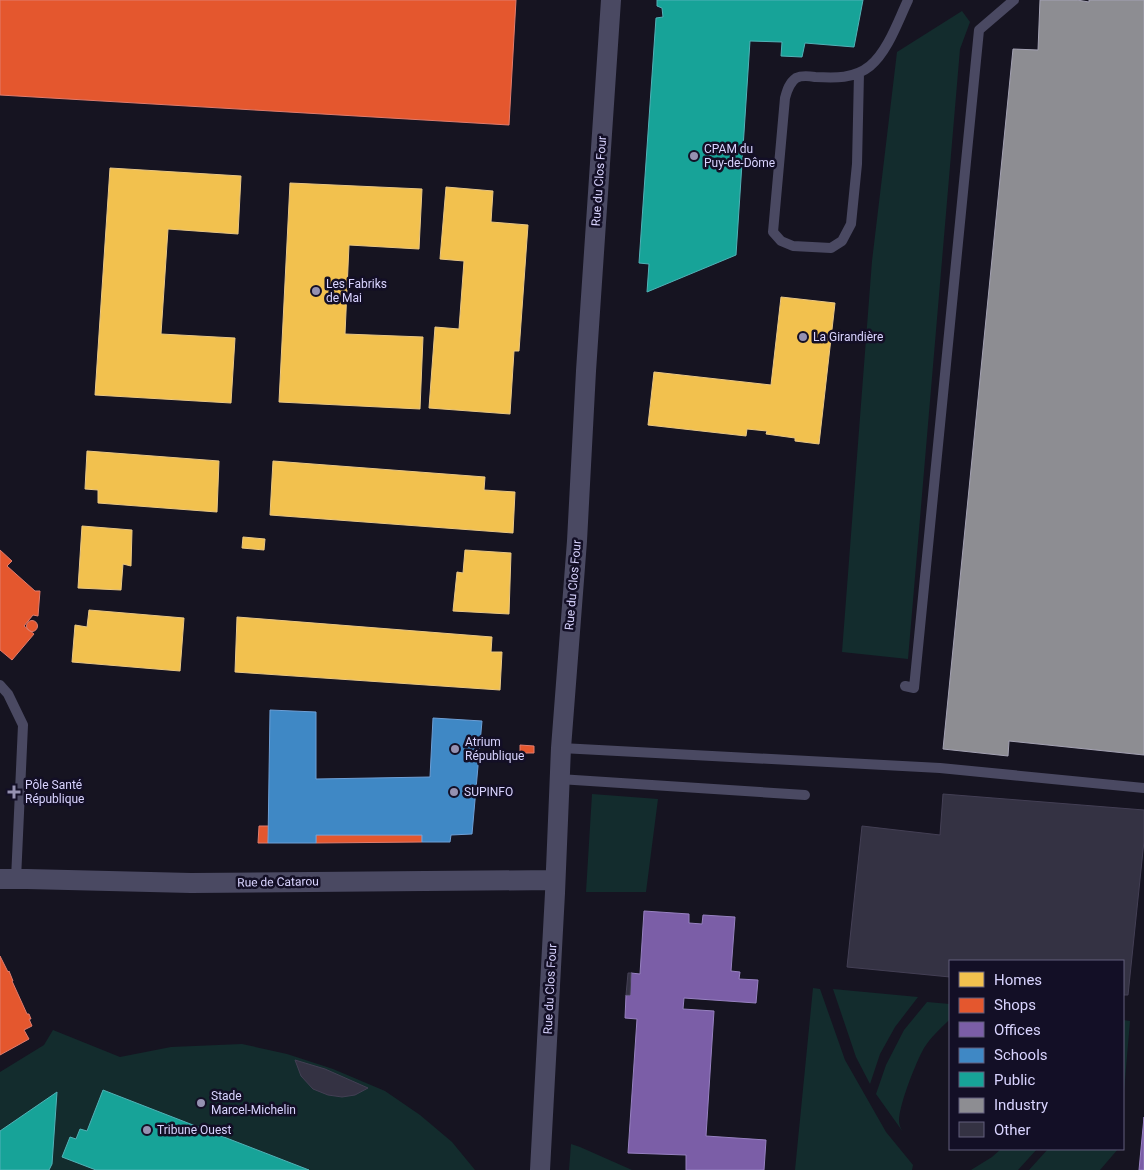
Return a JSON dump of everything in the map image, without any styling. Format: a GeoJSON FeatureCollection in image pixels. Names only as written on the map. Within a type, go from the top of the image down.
{"type":"FeatureCollection","features":[{"type":"Feature","properties":{"kind":"street","name":"Rue du Clos Four"},"geometry":{"type":"LineString","coordinates":[[540,1170],[560,748],[577,541],[586,371],[611,0]]}},
{"type":"Feature","properties":{"kind":"street","name":"Rue de Catarou"},"geometry":{"type":"LineString","coordinates":[[8,879],[191,883],[555,880]]}},
{"type":"Feature","properties":{"kind":"lane"},"geometry":{"type":"LineString","coordinates":[[859,73],[857,164],[851,224],[842,241],[831,248],[793,246],[781,241],[773,232],[785,98],[789,86],[795,79],[803,76],[840,78],[859,73],[870,66],[883,52],[908,0]]}},
{"type":"Feature","properties":{"kind":"lane"},"geometry":{"type":"LineString","coordinates":[[905,686],[914,688],[979,30],[1014,0]]}},
{"type":"Feature","properties":{"kind":"lane"},"geometry":{"type":"LineString","coordinates":[[0,685],[8,694],[23,725],[8,879]]}},
{"type":"Feature","properties":{"kind":"lane"},"geometry":{"type":"LineString","coordinates":[[560,748],[940,768],[1144,788]]}},
{"type":"Feature","properties":{"kind":"lane"},"geometry":{"type":"LineString","coordinates":[[559,779],[805,794]]}},
{"type":"Feature","properties":{"kind":"green space"},"geometry":{"type":"Polygon","coordinates":[[[962,11],[970,22],[960,49],[908,659],[842,652],[872,261],[897,52],[962,11]]]}},
{"type":"Feature","properties":{"kind":"green space"},"geometry":{"type":"Polygon","coordinates":[[[592,794],[658,799],[646,892],[586,892],[592,794]]]}},
{"type":"Feature","properties":{"kind":"green space"},"geometry":{"type":"Polygon","coordinates":[[[813,988],[820,989],[845,1060],[886,1132],[913,1165],[912,1170],[795,1170],[813,988]]]}},
{"type":"Feature","properties":{"kind":"green space"},"geometry":{"type":"Polygon","coordinates":[[[833,989],[918,997],[895,1027],[880,1054],[870,1084],[856,1057],[833,989]]]}},
{"type":"Feature","properties":{"kind":"green space"},"geometry":{"type":"Polygon","coordinates":[[[927,1002],[949,1004],[949,1020],[924,1048],[905,1095],[899,1121],[903,1132],[876,1094],[886,1065],[904,1030],[927,1002]]]}},
{"type":"Feature","properties":{"kind":"green space"},"geometry":{"type":"Polygon","coordinates":[[[1124,1020],[1130,1021],[1124,1091],[1124,1020]]]}},
{"type":"Feature","properties":{"kind":"green space","name":"Stade Marcel-Michelin"},"geometry":{"type":"Polygon","coordinates":[[[53,1030],[120,1057],[171,1047],[242,1044],[287,1054],[333,1069],[385,1091],[420,1115],[452,1142],[475,1170],[0,1170],[0,1072],[44,1045],[53,1030]]]}},
{"type":"Feature","properties":{"kind":"green space"},"geometry":{"type":"Polygon","coordinates":[[[571,1144],[580,1147],[632,1170],[569,1170],[571,1144]]]}},
{"type":"Feature","properties":{"kind":"green space"},"geometry":{"type":"Polygon","coordinates":[[[1000,1150],[1036,1150],[1018,1170],[971,1170],[1000,1150]]]}},
{"type":"Feature","properties":{"kind":"green space"},"geometry":{"type":"Polygon","coordinates":[[[1047,1150],[1117,1150],[1100,1170],[1029,1170],[1047,1150]]]}},
{"type":"Feature","properties":{"kind":"building: Homes"},"geometry":{"type":"Polygon","coordinates":[[[110,168],[241,176],[238,234],[168,229],[161,334],[235,338],[231,403],[95,395],[110,168]]]}},
{"type":"Feature","properties":{"kind":"building: Homes","name":"Les Fabriks de Mai"},"geometry":{"type":"Polygon","coordinates":[[[290,183],[422,189],[419,249],[349,245],[345,334],[423,337],[420,409],[279,402],[290,183]]]}},
{"type":"Feature","properties":{"kind":"building: Homes"},"geometry":{"type":"Polygon","coordinates":[[[446,187],[493,191],[491,222],[528,225],[519,351],[514,351],[510,414],[429,408],[435,327],[459,329],[464,261],[440,259],[446,187]]]}},
{"type":"Feature","properties":{"kind":"building: Homes","name":"La Girandière"},"geometry":{"type":"Polygon","coordinates":[[[781,297],[835,303],[819,444],[795,441],[795,438],[766,434],[767,431],[747,429],[746,436],[648,425],[654,372],[771,385],[781,297]]]}},
{"type":"Feature","properties":{"kind":"building: Homes"},"geometry":{"type":"Polygon","coordinates":[[[87,451],[219,461],[217,512],[98,503],[98,490],[85,489],[87,451]]]}},
{"type":"Feature","properties":{"kind":"building: Homes"},"geometry":{"type":"Polygon","coordinates":[[[273,461],[485,477],[484,490],[515,492],[513,533],[270,515],[273,461]]]}},
{"type":"Feature","properties":{"kind":"building: Homes"},"geometry":{"type":"Polygon","coordinates":[[[82,526],[132,530],[131,566],[123,564],[121,590],[78,588],[82,526]]]}},
{"type":"Feature","properties":{"kind":"building: Homes"},"geometry":{"type":"Polygon","coordinates":[[[243,537],[265,539],[264,550],[242,548],[243,537]]]}},
{"type":"Feature","properties":{"kind":"building: Homes"},"geometry":{"type":"Polygon","coordinates":[[[465,550],[511,553],[509,614],[453,611],[457,572],[463,573],[465,550]]]}},
{"type":"Feature","properties":{"kind":"building: Homes"},"geometry":{"type":"Polygon","coordinates":[[[89,610],[184,618],[180,671],[72,662],[75,625],[87,627],[89,610]]]}},
{"type":"Feature","properties":{"kind":"building: Homes"},"geometry":{"type":"Polygon","coordinates":[[[237,617],[492,637],[491,652],[502,652],[500,690],[235,672],[237,617]]]}},
{"type":"Feature","properties":{"kind":"building: Shops"},"geometry":{"type":"Polygon","coordinates":[[[0,0],[516,0],[509,125],[0,95],[0,0]]]}},
{"type":"Feature","properties":{"kind":"building: Shops"},"geometry":{"type":"Polygon","coordinates":[[[0,550],[12,561],[7,566],[35,591],[40,591],[38,616],[33,615],[24,626],[34,634],[12,660],[0,650],[0,550]]]}},
{"type":"Feature","properties":{"kind":"building: Shops"},"geometry":{"type":"Polygon","coordinates":[[[32,620],[38,626],[32,632],[26,626],[32,620]]]}},
{"type":"Feature","properties":{"kind":"building: Shops"},"geometry":{"type":"Polygon","coordinates":[[[520,745],[534,746],[534,753],[520,753],[520,745]]]}},
{"type":"Feature","properties":{"kind":"building: Shops"},"geometry":{"type":"Polygon","coordinates":[[[259,826],[269,826],[268,843],[258,843],[259,826]]]}},
{"type":"Feature","properties":{"kind":"building: Shops"},"geometry":{"type":"Polygon","coordinates":[[[316,835],[422,835],[422,842],[316,843],[316,835]]]}},
{"type":"Feature","properties":{"kind":"building: Shops"},"geometry":{"type":"Polygon","coordinates":[[[0,956],[9,971],[27,1014],[29,1014],[32,1026],[24,1030],[29,1039],[0,1055],[0,956]]]}},
{"type":"Feature","properties":{"kind":"building: Offices"},"geometry":{"type":"Polygon","coordinates":[[[644,911],[689,914],[689,923],[702,924],[703,915],[735,917],[731,971],[740,972],[739,979],[758,980],[756,1003],[684,998],[683,1009],[714,1011],[706,1136],[766,1140],[764,1170],[686,1170],[686,1155],[628,1153],[637,1019],[625,1018],[626,995],[630,995],[631,973],[640,974],[644,911]]]}},
{"type":"Feature","properties":{"kind":"building: Offices"},"geometry":{"type":"Polygon","coordinates":[[[1144,1117],[1144,1170],[1139,1170],[1144,1117]]]}},
{"type":"Feature","properties":{"kind":"building: Schools","name":"Atrium République"},"geometry":{"type":"Polygon","coordinates":[[[270,710],[316,712],[316,779],[430,777],[433,718],[482,721],[472,834],[451,835],[450,842],[422,842],[422,835],[316,835],[316,843],[268,843],[270,710]]]}},
{"type":"Feature","properties":{"kind":"building: Public","name":"CPAM du Puy-de-Dôme"},"geometry":{"type":"Polygon","coordinates":[[[657,0],[863,0],[854,47],[805,43],[802,57],[781,56],[782,42],[750,41],[736,255],[647,292],[649,264],[639,263],[656,18],[663,17],[662,8],[657,6],[657,0]]]}},
{"type":"Feature","properties":{"kind":"building: Public","name":"Tribune Ouest"},"geometry":{"type":"Polygon","coordinates":[[[103,1090],[309,1170],[96,1170],[62,1157],[70,1137],[76,1139],[80,1129],[87,1131],[103,1090]]]}},
{"type":"Feature","properties":{"kind":"building: Public"},"geometry":{"type":"Polygon","coordinates":[[[57,1092],[52,1164],[49,1170],[0,1170],[0,1131],[57,1092]]]}},
{"type":"Feature","properties":{"kind":"building: Industry"},"geometry":{"type":"Polygon","coordinates":[[[1040,0],[1077,0],[1089,2],[1089,0],[1144,0],[1144,755],[1009,741],[1008,756],[943,749],[1013,49],[1038,50],[1040,0]]]}},
{"type":"Feature","properties":{"kind":"building: Other"},"geometry":{"type":"Polygon","coordinates":[[[943,794],[1144,810],[1144,841],[1128,995],[1124,995],[1124,960],[949,960],[949,977],[847,967],[862,826],[940,835],[943,794]]]}},
{"type":"Feature","properties":{"kind":"building: Other"},"geometry":{"type":"Polygon","coordinates":[[[628,973],[631,973],[630,995],[626,995],[628,973]]]}},
{"type":"Feature","properties":{"kind":"building: Other"},"geometry":{"type":"Polygon","coordinates":[[[295,1060],[325,1069],[368,1088],[355,1095],[342,1097],[328,1095],[313,1089],[301,1076],[295,1060]]]}},
{"type":"Feature","properties":{"kind":"place","name":"CPAM du Puy-de-Dôme"},"geometry":{"type":"Point","coordinates":[694,156]}},
{"type":"Feature","properties":{"kind":"place","name":"Les Fabriks de Mai"},"geometry":{"type":"Point","coordinates":[316,291]}},
{"type":"Feature","properties":{"kind":"place","name":"La Girandière"},"geometry":{"type":"Point","coordinates":[803,337]}},
{"type":"Feature","properties":{"kind":"place","name":"Atrium République"},"geometry":{"type":"Point","coordinates":[455,749]}},
{"type":"Feature","properties":{"kind":"place","name":"Pôle Santé République"},"geometry":{"type":"Point","coordinates":[14,792]}},
{"type":"Feature","properties":{"kind":"place","name":"SUPINFO"},"geometry":{"type":"Point","coordinates":[454,792]}},
{"type":"Feature","properties":{"kind":"place","name":"Stade Marcel-Michelin"},"geometry":{"type":"Point","coordinates":[201,1103]}},
{"type":"Feature","properties":{"kind":"place","name":"Tribune Ouest"},"geometry":{"type":"Point","coordinates":[147,1130]}}]}
